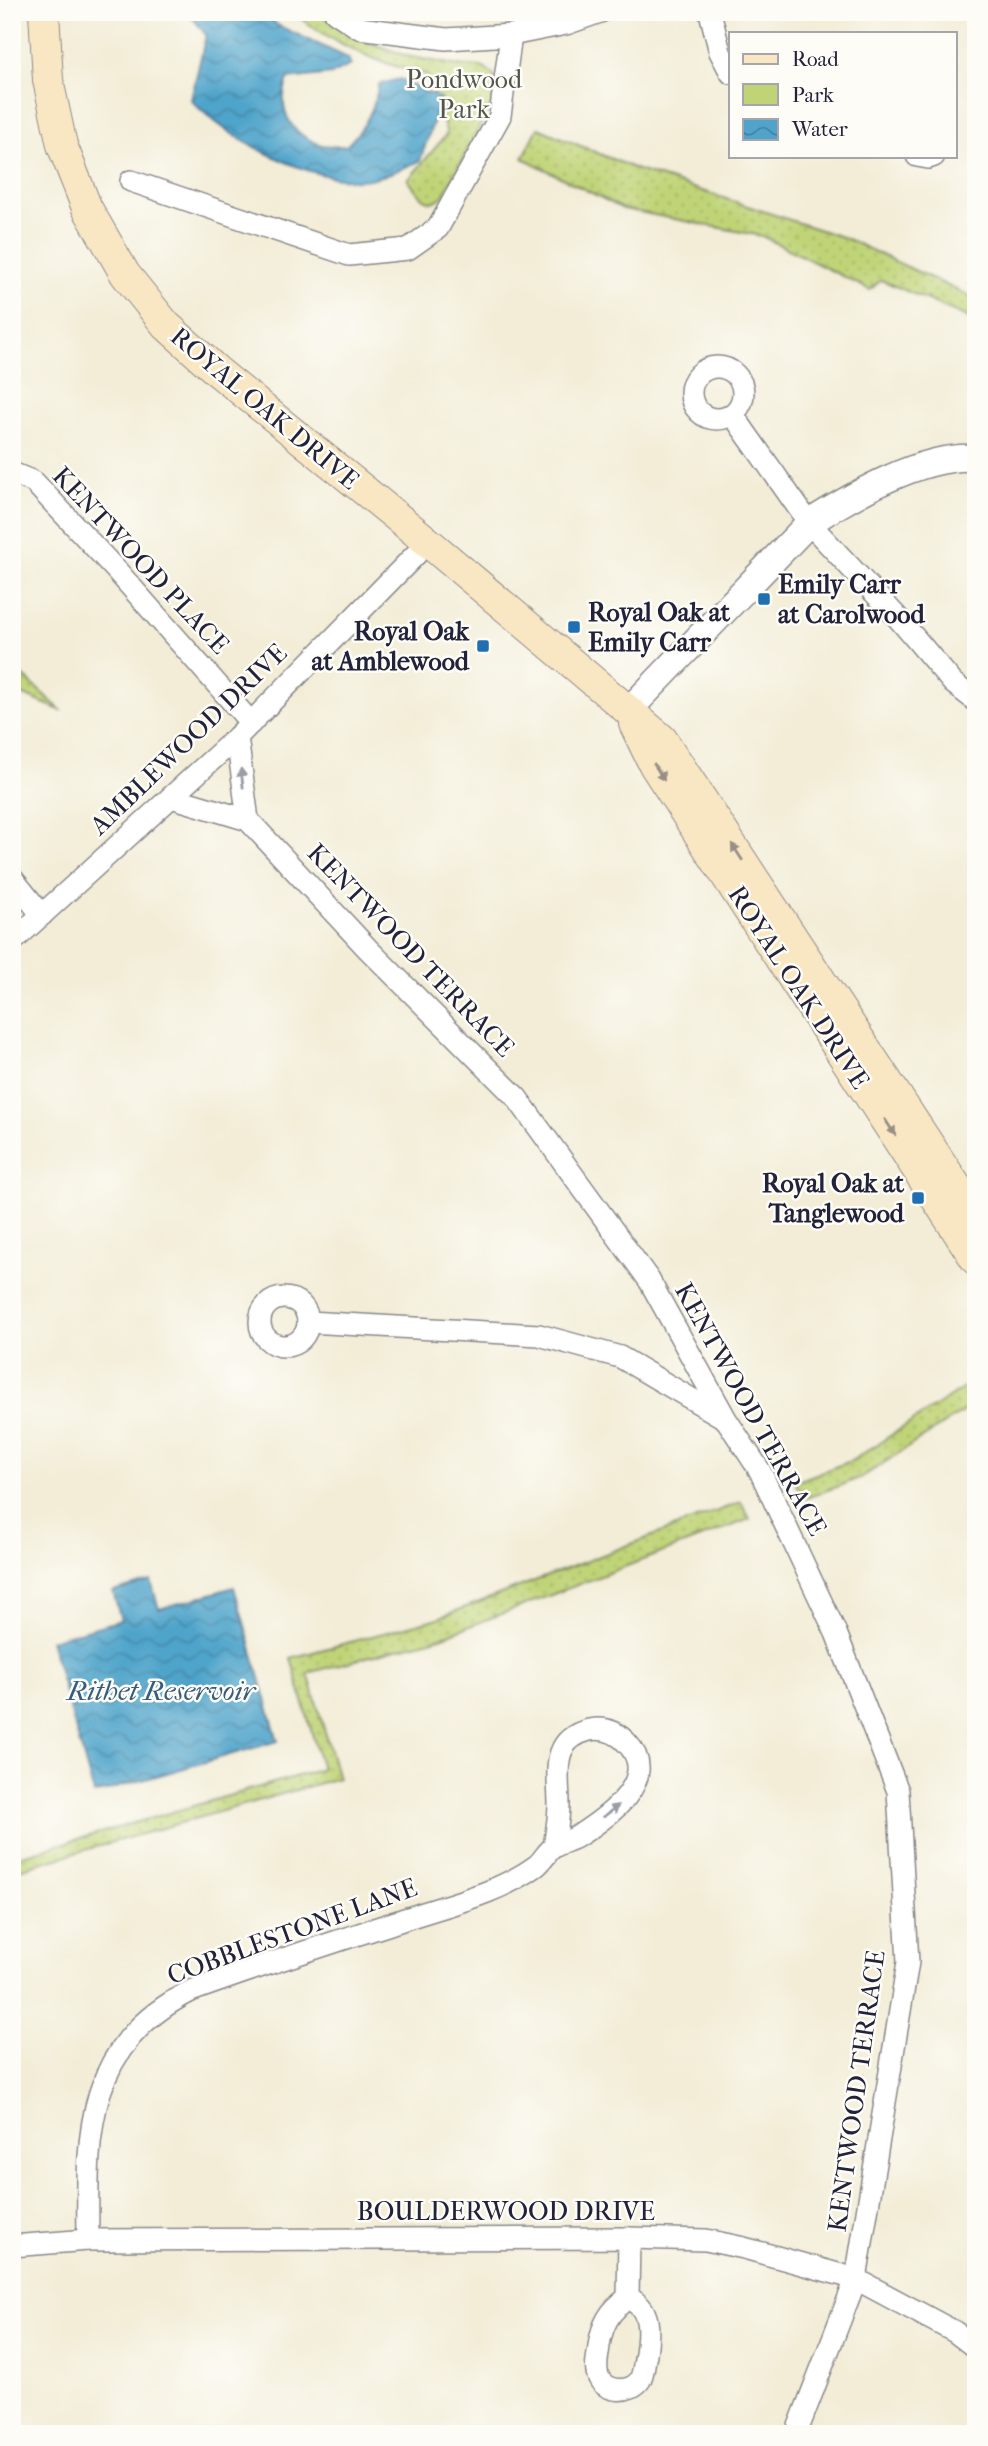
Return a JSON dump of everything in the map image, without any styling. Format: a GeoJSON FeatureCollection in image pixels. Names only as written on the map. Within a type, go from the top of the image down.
{"type":"FeatureCollection","features":[{"type":"Feature","properties":{"kind":"main road","name":"ROYAL OAK DRIVE"},"geometry":{"type":"LineString","coordinates":[[44,12],[48,80],[62,145],[87,208],[125,274],[166,325],[217,372],[428,542],[662,739],[976,1216]]}},
{"type":"Feature","properties":{"kind":"main road","name":"ROYAL OAK DRIVE"},"geometry":{"type":"LineString","coordinates":[[628,711],[654,765],[976,1260]]}},
{"type":"Feature","properties":{"kind":"street"},"geometry":{"type":"LineString","coordinates":[[335,12],[359,28],[446,40],[511,35],[566,24],[600,12]]}},
{"type":"Feature","properties":{"kind":"street"},"geometry":{"type":"LineString","coordinates":[[710,12],[720,52],[729,69]]}},
{"type":"Feature","properties":{"kind":"street"},"geometry":{"type":"LineString","coordinates":[[131,181],[349,255],[408,248],[438,228],[500,116],[511,35]]}},
{"type":"Feature","properties":{"kind":"street"},"geometry":{"type":"LineString","coordinates":[[733,415],[809,523],[898,618],[953,683],[976,701]]}},
{"type":"Feature","properties":{"kind":"street"},"geometry":{"type":"LineString","coordinates":[[628,711],[809,523],[883,481],[961,457],[976,458]]}},
{"type":"Feature","properties":{"kind":"street","name":"KENTWOOD PLACE"},"geometry":{"type":"LineString","coordinates":[[12,473],[34,482],[117,571],[244,730]]}},
{"type":"Feature","properties":{"kind":"street","name":"AMBLEWOOD DRIVE"},"geometry":{"type":"LineString","coordinates":[[12,942],[244,730],[428,542]]}},
{"type":"Feature","properties":{"kind":"street"},"geometry":{"type":"LineString","coordinates":[[171,797],[248,820],[244,730]]}},
{"type":"Feature","properties":{"kind":"street","name":"KENTWOOD TERRACE"},"geometry":{"type":"LineString","coordinates":[[248,820],[368,949],[517,1098],[649,1280],[726,1419],[760,1471],[836,1633],[898,1791],[908,1962],[856,2279],[796,2434]]}},
{"type":"Feature","properties":{"kind":"street"},"geometry":{"type":"LineString","coordinates":[[12,878],[42,915]]}},
{"type":"Feature","properties":{"kind":"street"},"geometry":{"type":"LineString","coordinates":[[309,1322],[539,1335],[620,1357],[726,1419]]}},
{"type":"Feature","properties":{"kind":"street","name":"COBBLESTONE LANE"},"geometry":{"type":"LineString","coordinates":[[88,2241],[88,2163],[92,2123],[99,2096],[108,2067],[146,2020],[171,2001],[191,1991],[481,1894],[537,1866],[554,1847],[576,1838],[626,1798],[634,1787],[638,1773],[637,1759],[631,1747],[609,1730],[588,1730],[569,1740],[561,1751],[557,1765],[559,1807],[554,1847]]}},
{"type":"Feature","properties":{"kind":"street"},"geometry":{"type":"LineString","coordinates":[[628,2298],[629,2238]]}},
{"type":"Feature","properties":{"kind":"street","name":"BOULDERWOOD DRIVE"},"geometry":{"type":"LineString","coordinates":[[12,2246],[88,2241],[629,2238],[706,2240],[856,2279],[955,2332],[976,2348]]}},
{"type":"Feature","properties":{"kind":"green space","name":"Pondwood Park"},"geometry":{"type":"Polygon","coordinates":[[[292,12],[316,12],[363,40],[407,56],[482,67],[493,74],[495,79],[492,103],[443,196],[432,202],[428,201],[408,180],[447,134],[427,75],[390,65],[356,51],[324,34],[292,12]]]}},
{"type":"Feature","properties":{"kind":"green space","name":"Pondwood Park"},"geometry":{"type":"Polygon","coordinates":[[[538,128],[638,170],[845,238],[976,299],[976,324],[972,319],[881,280],[870,290],[762,236],[623,209],[523,158],[538,128]]]}},
{"type":"Feature","properties":{"kind":"green space"},"geometry":{"type":"Polygon","coordinates":[[[12,666],[62,711],[12,690],[12,666]]]}},
{"type":"Feature","properties":{"kind":"green space"},"geometry":{"type":"Polygon","coordinates":[[[976,1380],[976,1403],[862,1477],[804,1499],[795,1482],[853,1460],[976,1380]]]}},
{"type":"Feature","properties":{"kind":"green space"},"geometry":{"type":"Polygon","coordinates":[[[741,1502],[750,1519],[441,1637],[308,1673],[338,1778],[12,1871],[12,1858],[322,1769],[291,1658],[435,1619],[741,1502]]]}},
{"type":"Feature","properties":{"kind":"water"},"geometry":{"type":"Polygon","coordinates":[[[188,12],[266,12],[277,25],[348,58],[351,65],[332,74],[288,79],[284,100],[288,118],[300,133],[319,144],[346,146],[368,118],[379,84],[400,79],[441,99],[420,161],[379,177],[353,180],[310,171],[244,141],[191,100],[206,35],[188,12]]]}},
{"type":"Feature","properties":{"kind":"water","name":"Rithet Reservoir"},"geometry":{"type":"Polygon","coordinates":[[[151,1581],[159,1609],[234,1587],[278,1741],[94,1794],[50,1640],[121,1620],[113,1592],[151,1581]]]}},
{"type":"Feature","properties":{"kind":"place","name":"Emily Carr at Carolwood"},"geometry":{"type":"Point","coordinates":[764,599]}},
{"type":"Feature","properties":{"kind":"place","name":"Royal Oak at Emily Carr"},"geometry":{"type":"Point","coordinates":[574,627]}},
{"type":"Feature","properties":{"kind":"place","name":"Royal Oak at Amblewood"},"geometry":{"type":"Point","coordinates":[483,646]}},
{"type":"Feature","properties":{"kind":"place","name":"Royal Oak at Tanglewood"},"geometry":{"type":"Point","coordinates":[918,1198]}}]}
